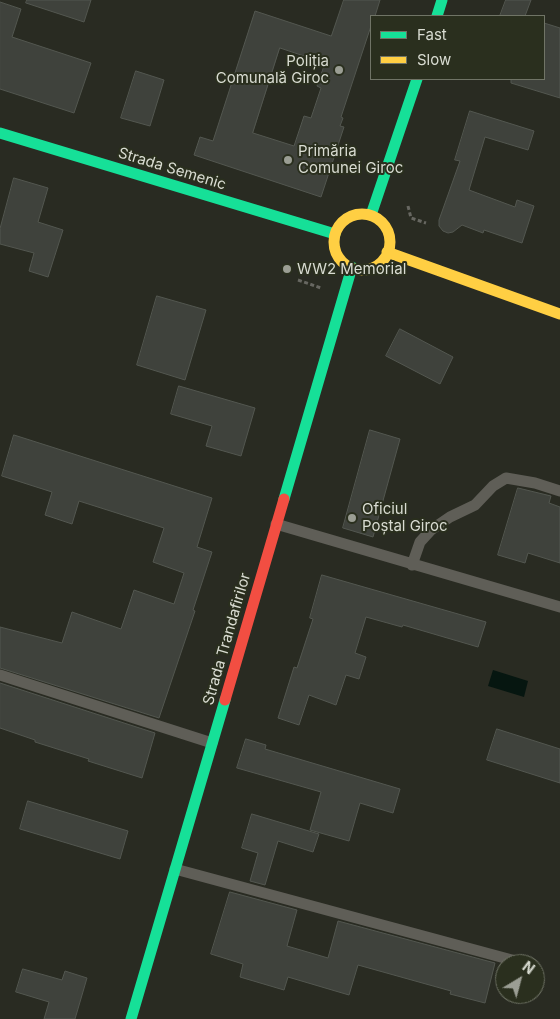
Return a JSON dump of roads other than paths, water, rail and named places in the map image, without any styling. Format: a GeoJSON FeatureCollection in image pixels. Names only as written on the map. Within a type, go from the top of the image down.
{"type":"FeatureCollection","features":[{"type":"Feature","properties":{"kind":"main road"},"geometry":{"type":"LineString","coordinates":[[437,15],[442,0]]}},
{"type":"Feature","properties":{"kind":"main road"},"geometry":{"type":"LineString","coordinates":[[371,216],[417,80]]}},
{"type":"Feature","properties":{"kind":"main road","name":"Strada Semenic"},"geometry":{"type":"LineString","coordinates":[[0,132],[335,234]]}},
{"type":"Feature","properties":{"kind":"main road"},"geometry":{"type":"LineString","coordinates":[[353,215],[371,216],[379,220],[385,227],[388,234],[388,252],[377,265],[369,268],[352,268],[345,264],[335,250],[335,234],[338,226],[345,219],[353,215]]}},
{"type":"Feature","properties":{"kind":"main road"},"geometry":{"type":"LineString","coordinates":[[388,252],[560,314]]}},
{"type":"Feature","properties":{"kind":"main road","name":"Strada Trandafirilor"},"geometry":{"type":"LineString","coordinates":[[131,1019],[352,268]]}},
{"type":"Feature","properties":{"kind":"lane"},"geometry":{"type":"LineString","coordinates":[[412,565],[420,542],[431,530],[450,517],[475,505],[492,486],[506,478],[535,482],[560,491]]}},
{"type":"Feature","properties":{"kind":"lane"},"geometry":{"type":"LineString","coordinates":[[276,524],[412,565],[560,606]]}},
{"type":"Feature","properties":{"kind":"lane"},"geometry":{"type":"LineString","coordinates":[[0,675],[212,743]]}},
{"type":"Feature","properties":{"kind":"lane"},"geometry":{"type":"LineString","coordinates":[[175,868],[495,955]]}},
{"type":"Feature","properties":{"kind":"place","name":"Poliția Comunală Giroc"},"geometry":{"type":"Point","coordinates":[339,70]}},
{"type":"Feature","properties":{"kind":"place","name":"Primăria Comunei Giroc"},"geometry":{"type":"Point","coordinates":[288,160]}},
{"type":"Feature","properties":{"kind":"place","name":"WW2 Memorial"},"geometry":{"type":"Point","coordinates":[287,269]}},
{"type":"Feature","properties":{"kind":"place","name":"Oficiul Poștal Giroc"},"geometry":{"type":"Point","coordinates":[352,518]}}]}
